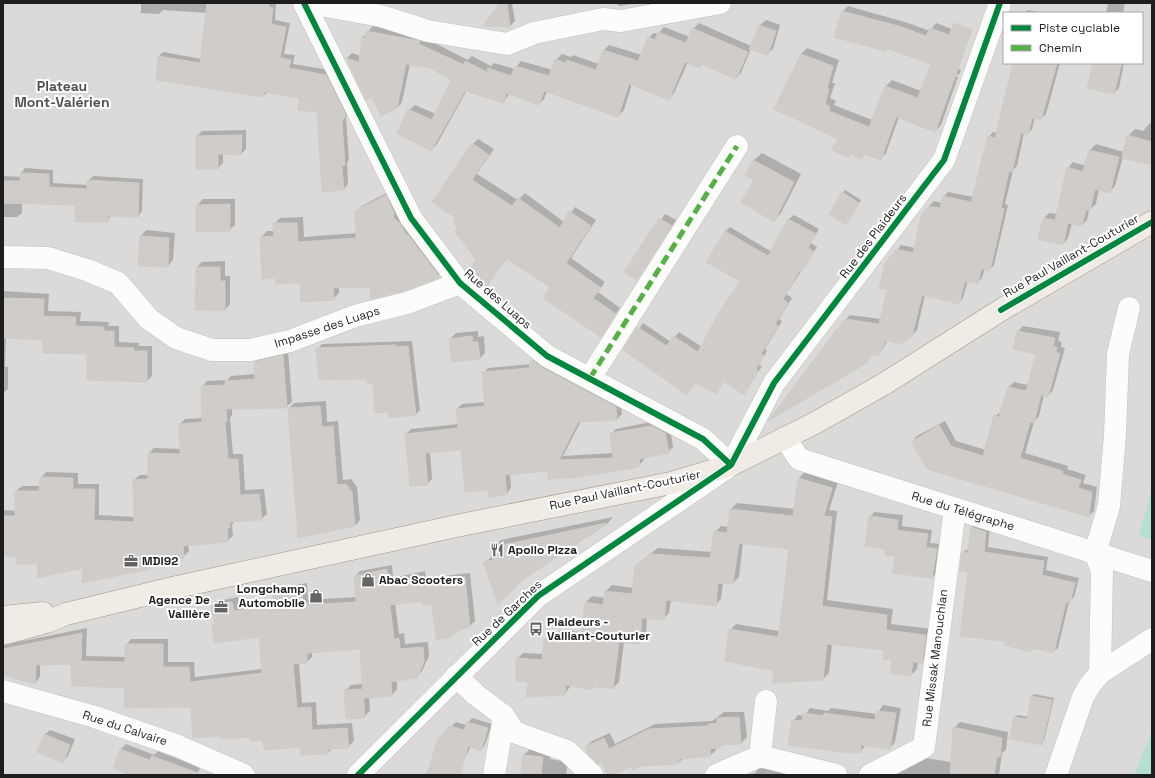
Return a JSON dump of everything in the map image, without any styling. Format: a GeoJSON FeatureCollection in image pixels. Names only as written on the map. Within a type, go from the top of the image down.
{"type":"FeatureCollection","features":[{"type":"Feature","properties":{"kind":"main road","name":"Rue Paul Vaillant-Couturier"},"geometry":{"type":"LineString","coordinates":[[3,634],[47,622],[66,614],[184,586],[461,525],[671,483],[731,465],[815,423],[884,384],[1001,310],[1152,222]]}},
{"type":"Feature","properties":{"kind":"main road","name":"Rue Paul Vaillant-Couturier"},"geometry":{"type":"LineString","coordinates":[[3,617],[29,613],[66,614]]}},
{"type":"Feature","properties":{"kind":"street","name":"Rue des Luaps"},"geometry":{"type":"LineString","coordinates":[[304,3],[411,218],[460,283],[547,356],[703,439],[731,465]]}},
{"type":"Feature","properties":{"kind":"street"},"geometry":{"type":"LineString","coordinates":[[310,3],[381,16],[428,31],[507,44],[534,33],[601,11],[621,21],[688,5],[720,3]]}},
{"type":"Feature","properties":{"kind":"street","name":"Rue des Plaideurs"},"geometry":{"type":"LineString","coordinates":[[731,465],[774,383],[944,160],[1000,3]]}},
{"type":"Feature","properties":{"kind":"street"},"geometry":{"type":"LineString","coordinates":[[590,378],[737,146]]}},
{"type":"Feature","properties":{"kind":"street","name":"Impasse des Luaps"},"geometry":{"type":"LineString","coordinates":[[3,257],[48,258],[88,270],[118,283],[155,323],[176,338],[212,350],[250,350],[290,341],[355,316],[407,303],[460,283]]}},
{"type":"Feature","properties":{"kind":"street"},"geometry":{"type":"LineString","coordinates":[[1100,673],[1102,570],[1095,553],[1109,506],[1115,435],[1118,354],[1129,308]]}},
{"type":"Feature","properties":{"kind":"street","name":"Rue du Télégraphe"},"geometry":{"type":"LineString","coordinates":[[785,438],[799,458],[1152,571]]}},
{"type":"Feature","properties":{"kind":"street","name":"Rue de Garches"},"geometry":{"type":"LineString","coordinates":[[358,775],[538,596],[731,465]]}},
{"type":"Feature","properties":{"kind":"street","name":"Rue Missak Manouchian"},"geometry":{"type":"LineString","coordinates":[[870,775],[924,747],[955,509]]}},
{"type":"Feature","properties":{"kind":"street"},"geometry":{"type":"LineString","coordinates":[[1056,775],[1083,698],[1090,685],[1100,673],[1152,639]]}},
{"type":"Feature","properties":{"kind":"street"},"geometry":{"type":"LineString","coordinates":[[456,676],[476,695],[504,716],[514,732],[567,751],[592,775]]}},
{"type":"Feature","properties":{"kind":"street","name":"Rue du Calvaire"},"geometry":{"type":"LineString","coordinates":[[3,691],[95,717],[178,746],[244,775]]}},
{"type":"Feature","properties":{"kind":"street"},"geometry":{"type":"LineString","coordinates":[[760,756],[766,701]]}},
{"type":"Feature","properties":{"kind":"street"},"geometry":{"type":"LineString","coordinates":[[494,775],[504,716]]}},
{"type":"Feature","properties":{"kind":"street"},"geometry":{"type":"LineString","coordinates":[[725,773],[760,756],[836,775]]}},
{"type":"Feature","properties":{"kind":"shaded area"},"geometry":{"type":"Polygon","coordinates":[[[3,3],[1152,3],[1152,775],[3,775],[3,3]]]}},
{"type":"Feature","properties":{"kind":"shaded area"},"geometry":{"type":"Polygon","coordinates":[[[468,746],[503,761],[501,775],[459,775],[468,746]]]}},
{"type":"Feature","properties":{"kind":"green space"},"geometry":{"type":"Polygon","coordinates":[[[1152,488],[1152,540],[1139,536],[1152,488]]]}},
{"type":"Feature","properties":{"kind":"green space"},"geometry":{"type":"Polygon","coordinates":[[[1152,732],[1152,775],[1134,775],[1152,732]]]}},
{"type":"Feature","properties":{"kind":"building"},"geometry":{"type":"Polygon","coordinates":[[[207,3],[269,3],[269,7],[273,8],[271,24],[286,27],[280,58],[291,60],[289,68],[326,75],[346,115],[342,122],[345,165],[342,166],[344,190],[322,192],[317,112],[298,110],[299,98],[264,92],[263,97],[156,80],[158,56],[200,63],[207,3]]]}},
{"type":"Feature","properties":{"kind":"building"},"geometry":{"type":"Polygon","coordinates":[[[500,3],[507,3],[510,27],[483,26],[500,3]]]}},
{"type":"Feature","properties":{"kind":"building"},"geometry":{"type":"Polygon","coordinates":[[[842,11],[902,27],[926,36],[930,28],[949,35],[954,23],[972,30],[935,132],[896,117],[881,160],[864,154],[862,159],[851,154],[849,158],[831,150],[838,139],[774,109],[801,54],[833,66],[825,104],[830,107],[829,111],[869,127],[885,86],[918,98],[931,64],[886,48],[885,51],[834,37],[842,11]]]}},
{"type":"Feature","properties":{"kind":"building"},"geometry":{"type":"Polygon","coordinates":[[[759,25],[776,31],[768,55],[749,49],[759,25]]]}},
{"type":"Feature","properties":{"kind":"building"},"geometry":{"type":"Polygon","coordinates":[[[692,28],[748,52],[736,79],[701,64],[700,68],[685,62],[669,100],[629,84],[618,117],[544,91],[539,105],[506,93],[504,103],[465,91],[431,151],[397,133],[408,109],[432,120],[451,80],[430,68],[406,64],[397,108],[381,116],[372,97],[366,100],[346,58],[359,62],[362,38],[365,38],[366,31],[420,41],[419,44],[464,65],[465,61],[487,72],[488,68],[511,76],[515,66],[549,76],[555,59],[566,63],[567,60],[596,70],[603,50],[638,61],[648,37],[655,40],[658,32],[686,43],[692,28]]]}},
{"type":"Feature","properties":{"kind":"building"},"geometry":{"type":"Polygon","coordinates":[[[1013,64],[1057,64],[1041,120],[1032,118],[1028,135],[1021,133],[1012,172],[1009,171],[1001,208],[1004,209],[990,271],[981,269],[978,284],[965,281],[959,304],[922,295],[912,336],[900,344],[886,340],[878,356],[873,354],[867,363],[768,421],[845,319],[879,324],[887,290],[879,288],[885,263],[896,249],[913,253],[922,214],[929,206],[940,208],[943,196],[971,202],[988,136],[995,138],[1013,64]]]}},
{"type":"Feature","properties":{"kind":"building"},"geometry":{"type":"Polygon","coordinates":[[[1093,64],[1122,64],[1114,94],[1087,88],[1093,64]]]}},
{"type":"Feature","properties":{"kind":"building"},"geometry":{"type":"Polygon","coordinates":[[[242,135],[241,155],[218,154],[218,169],[196,169],[196,136],[242,135]]]}},
{"type":"Feature","properties":{"kind":"building"},"geometry":{"type":"Polygon","coordinates":[[[1127,135],[1152,142],[1152,165],[1122,158],[1127,135]]]}},
{"type":"Feature","properties":{"kind":"building"},"geometry":{"type":"Polygon","coordinates":[[[472,143],[489,155],[472,180],[512,206],[518,198],[560,228],[569,211],[591,226],[566,263],[601,288],[593,298],[616,314],[601,337],[543,298],[550,287],[506,258],[486,288],[469,270],[476,260],[455,232],[458,227],[453,223],[456,218],[432,202],[472,143]]]}},
{"type":"Feature","properties":{"kind":"building"},"geometry":{"type":"Polygon","coordinates":[[[1089,150],[1119,157],[1110,193],[1095,189],[1090,210],[1086,210],[1082,226],[1068,223],[1063,245],[1038,239],[1043,218],[1055,220],[1067,167],[1083,172],[1089,150]]]}},
{"type":"Feature","properties":{"kind":"building"},"geometry":{"type":"Polygon","coordinates":[[[753,160],[794,182],[774,222],[741,202],[754,180],[745,175],[753,160]]]}},
{"type":"Feature","properties":{"kind":"building"},"geometry":{"type":"Polygon","coordinates":[[[20,173],[49,174],[49,187],[87,189],[87,180],[139,183],[138,217],[108,216],[108,222],[75,222],[75,205],[3,203],[3,181],[20,181],[20,173]]]}},
{"type":"Feature","properties":{"kind":"building"},"geometry":{"type":"Polygon","coordinates":[[[842,192],[859,203],[846,225],[829,214],[842,192]]]}},
{"type":"Feature","properties":{"kind":"building"},"geometry":{"type":"Polygon","coordinates":[[[386,195],[394,213],[393,218],[399,222],[407,236],[408,235],[439,276],[438,278],[403,291],[371,299],[370,287],[333,288],[334,300],[301,302],[300,283],[276,284],[275,278],[262,279],[260,237],[274,236],[273,223],[297,223],[298,242],[356,238],[355,211],[386,195]]]}},
{"type":"Feature","properties":{"kind":"building"},"geometry":{"type":"Polygon","coordinates":[[[230,204],[230,231],[196,232],[196,205],[230,204]]]}},
{"type":"Feature","properties":{"kind":"building"},"geometry":{"type":"Polygon","coordinates":[[[659,218],[672,226],[637,280],[624,272],[659,218]]]}},
{"type":"Feature","properties":{"kind":"building"},"geometry":{"type":"Polygon","coordinates":[[[788,219],[816,234],[808,248],[814,252],[803,270],[799,271],[783,299],[788,303],[775,324],[778,326],[761,354],[764,356],[756,369],[758,371],[744,395],[724,381],[716,394],[695,382],[687,395],[623,350],[637,327],[667,346],[673,336],[698,352],[718,314],[740,281],[706,262],[725,231],[768,256],[788,219]]]}},
{"type":"Feature","properties":{"kind":"building"},"geometry":{"type":"Polygon","coordinates":[[[140,236],[169,238],[168,267],[138,266],[140,236]]]}},
{"type":"Feature","properties":{"kind":"building"},"geometry":{"type":"Polygon","coordinates":[[[196,267],[220,267],[220,281],[225,281],[225,311],[195,310],[196,267]]]}},
{"type":"Feature","properties":{"kind":"building"},"geometry":{"type":"Polygon","coordinates":[[[3,298],[44,299],[43,316],[76,317],[75,326],[104,327],[104,331],[114,331],[114,347],[134,348],[134,351],[147,351],[147,382],[87,380],[87,354],[43,353],[43,340],[3,338],[3,298]]]}},
{"type":"Feature","properties":{"kind":"building"},"geometry":{"type":"Polygon","coordinates":[[[1017,331],[1055,338],[1053,346],[1057,347],[1056,353],[1060,353],[1048,397],[1041,395],[1034,423],[1030,422],[1020,458],[1063,471],[1062,474],[1081,480],[1078,488],[1092,492],[1089,517],[927,469],[911,442],[939,425],[951,446],[983,456],[994,415],[999,417],[1008,387],[1026,391],[1036,354],[1013,349],[1017,331]]]}},
{"type":"Feature","properties":{"kind":"building"},"geometry":{"type":"Polygon","coordinates":[[[472,336],[473,342],[478,342],[480,359],[452,362],[449,339],[472,336]]]}},
{"type":"Feature","properties":{"kind":"building"},"geometry":{"type":"Polygon","coordinates":[[[396,345],[396,347],[408,346],[416,415],[389,418],[388,412],[375,413],[373,383],[367,383],[367,379],[319,380],[316,348],[396,345]]]}},
{"type":"Feature","properties":{"kind":"building"},"geometry":{"type":"Polygon","coordinates":[[[283,355],[287,408],[226,409],[227,421],[225,422],[228,459],[238,459],[240,495],[259,494],[262,520],[230,522],[230,528],[227,528],[228,542],[183,546],[184,558],[170,558],[171,562],[149,561],[150,569],[82,583],[83,568],[37,578],[38,564],[16,564],[16,557],[3,556],[3,516],[15,516],[15,491],[39,491],[40,477],[73,478],[73,489],[95,489],[94,520],[134,522],[133,480],[148,479],[148,453],[180,454],[179,424],[202,422],[201,386],[225,385],[225,381],[255,379],[254,362],[283,355]]]}},
{"type":"Feature","properties":{"kind":"building"},"geometry":{"type":"Polygon","coordinates":[[[531,359],[541,367],[616,407],[617,420],[578,422],[559,460],[613,458],[610,433],[651,426],[665,433],[669,453],[639,459],[640,466],[629,469],[571,478],[548,479],[548,471],[505,475],[507,494],[489,498],[488,490],[465,492],[461,450],[425,453],[428,485],[410,486],[405,434],[458,428],[456,409],[485,406],[482,372],[529,368],[531,359]]]}},
{"type":"Feature","properties":{"kind":"building"},"geometry":{"type":"Polygon","coordinates":[[[320,406],[322,427],[333,426],[337,485],[346,484],[352,492],[355,526],[298,538],[288,408],[320,406]]]}},
{"type":"Feature","properties":{"kind":"building"},"geometry":{"type":"Polygon","coordinates":[[[798,478],[832,488],[824,516],[832,517],[822,606],[887,615],[886,630],[926,635],[922,663],[913,662],[911,676],[890,673],[892,660],[883,659],[884,650],[827,644],[823,680],[772,683],[774,671],[725,661],[729,629],[778,637],[783,602],[789,549],[739,543],[733,584],[718,583],[716,606],[666,600],[664,620],[642,618],[640,644],[619,642],[613,689],[593,686],[592,690],[566,685],[565,695],[526,697],[528,682],[516,681],[516,658],[542,660],[544,639],[553,640],[554,635],[581,638],[585,602],[603,605],[605,591],[632,594],[635,565],[651,554],[710,558],[714,531],[727,533],[730,509],[793,516],[798,478]]]}},
{"type":"Feature","properties":{"kind":"building"},"geometry":{"type":"Polygon","coordinates":[[[869,516],[898,520],[897,530],[928,534],[926,547],[937,549],[932,578],[892,573],[895,556],[885,555],[886,549],[865,546],[869,516]]]}},
{"type":"Feature","properties":{"kind":"building"},"geometry":{"type":"Polygon","coordinates":[[[607,523],[524,579],[498,604],[483,562],[493,560],[492,547],[607,523]]]}},
{"type":"Feature","properties":{"kind":"building"},"geometry":{"type":"Polygon","coordinates":[[[971,527],[986,532],[984,552],[1044,561],[1042,575],[1075,583],[1070,603],[1066,602],[1054,653],[1032,648],[1031,652],[1004,645],[1004,641],[960,636],[968,572],[960,570],[962,552],[968,553],[971,527]]]}},
{"type":"Feature","properties":{"kind":"building"},"geometry":{"type":"Polygon","coordinates":[[[387,569],[388,583],[420,576],[421,582],[465,577],[470,627],[462,629],[449,638],[436,640],[432,605],[423,605],[423,601],[390,605],[394,639],[399,638],[400,649],[423,647],[424,662],[417,678],[391,682],[392,696],[363,698],[360,649],[307,653],[307,663],[293,664],[297,708],[311,707],[312,730],[347,728],[349,748],[328,749],[328,754],[301,755],[300,747],[265,750],[262,740],[250,741],[250,737],[221,739],[221,736],[193,738],[191,707],[124,708],[125,688],[72,686],[71,664],[36,665],[35,684],[3,675],[3,649],[82,633],[81,661],[125,662],[125,644],[163,644],[163,667],[189,667],[190,682],[262,673],[259,637],[214,643],[212,626],[215,626],[211,606],[232,602],[234,611],[274,605],[273,593],[302,587],[303,605],[356,602],[354,576],[387,569]]]}},
{"type":"Feature","properties":{"kind":"building"},"geometry":{"type":"Polygon","coordinates":[[[363,689],[365,718],[346,719],[344,690],[363,689]]]}},
{"type":"Feature","properties":{"kind":"building"},"geometry":{"type":"Polygon","coordinates":[[[1031,696],[1052,700],[1042,745],[1009,739],[1014,717],[1027,719],[1031,696]]]}},
{"type":"Feature","properties":{"kind":"building"},"geometry":{"type":"Polygon","coordinates":[[[876,711],[896,713],[890,749],[861,745],[861,753],[849,753],[788,745],[792,720],[802,721],[803,713],[824,716],[824,713],[875,720],[876,711]]]}},
{"type":"Feature","properties":{"kind":"building"},"geometry":{"type":"Polygon","coordinates":[[[739,717],[741,744],[721,745],[720,748],[710,749],[711,756],[679,759],[679,764],[641,766],[633,770],[631,766],[613,775],[608,775],[601,762],[598,764],[589,755],[585,747],[604,738],[609,749],[649,729],[708,726],[708,724],[717,723],[717,718],[739,717]]]}},
{"type":"Feature","properties":{"kind":"building"},"geometry":{"type":"Polygon","coordinates":[[[467,722],[488,728],[481,751],[468,746],[460,775],[427,775],[438,738],[450,726],[464,730],[467,722]]]}},
{"type":"Feature","properties":{"kind":"building"},"geometry":{"type":"Polygon","coordinates":[[[953,727],[1002,738],[1000,757],[997,757],[994,775],[950,775],[953,727]]]}},
{"type":"Feature","properties":{"kind":"building"},"geometry":{"type":"Polygon","coordinates":[[[44,734],[70,745],[63,763],[37,752],[44,734]]]}},
{"type":"Feature","properties":{"kind":"building"},"geometry":{"type":"Polygon","coordinates":[[[120,749],[150,760],[152,756],[198,773],[197,775],[129,775],[113,768],[120,749]]]}},
{"type":"Feature","properties":{"kind":"building"},"geometry":{"type":"Polygon","coordinates":[[[523,755],[543,757],[541,775],[521,775],[523,755]]]}},
{"type":"Feature","properties":{"kind":"marked path"},"geometry":{"type":"LineString","coordinates":[[590,378],[737,146]]}},
{"type":"Feature","properties":{"kind":"cycle path"},"geometry":{"type":"LineString","coordinates":[[304,3],[411,218],[460,283],[547,356],[703,439],[731,465]]}},
{"type":"Feature","properties":{"kind":"cycle path"},"geometry":{"type":"LineString","coordinates":[[358,775],[538,596],[731,465],[774,383],[944,160],[1000,3]]}},
{"type":"Feature","properties":{"kind":"cycle path"},"geometry":{"type":"LineString","coordinates":[[1001,310],[1152,222]]}},
{"type":"Feature","properties":{"kind":"place","name":"Apollo Pizza"},"geometry":{"type":"Point","coordinates":[497,550]}},
{"type":"Feature","properties":{"kind":"place","name":"MDI92"},"geometry":{"type":"Point","coordinates":[131,561]}},
{"type":"Feature","properties":{"kind":"place","name":"Abac Scooters"},"geometry":{"type":"Point","coordinates":[368,580]}},
{"type":"Feature","properties":{"kind":"place","name":"Longchamp Automobile"},"geometry":{"type":"Point","coordinates":[316,596]}},
{"type":"Feature","properties":{"kind":"place","name":"Agence De Valiière"},"geometry":{"type":"Point","coordinates":[221,607]}},
{"type":"Feature","properties":{"kind":"place","name":"Plaideurs - Vaillant-Couturier"},"geometry":{"type":"Point","coordinates":[536,629]}},
{"type":"Feature","properties":{"kind":"district","name":"Plateau Mont-Valérien"},"geometry":{"type":"Point","coordinates":[62,94]}}]}
